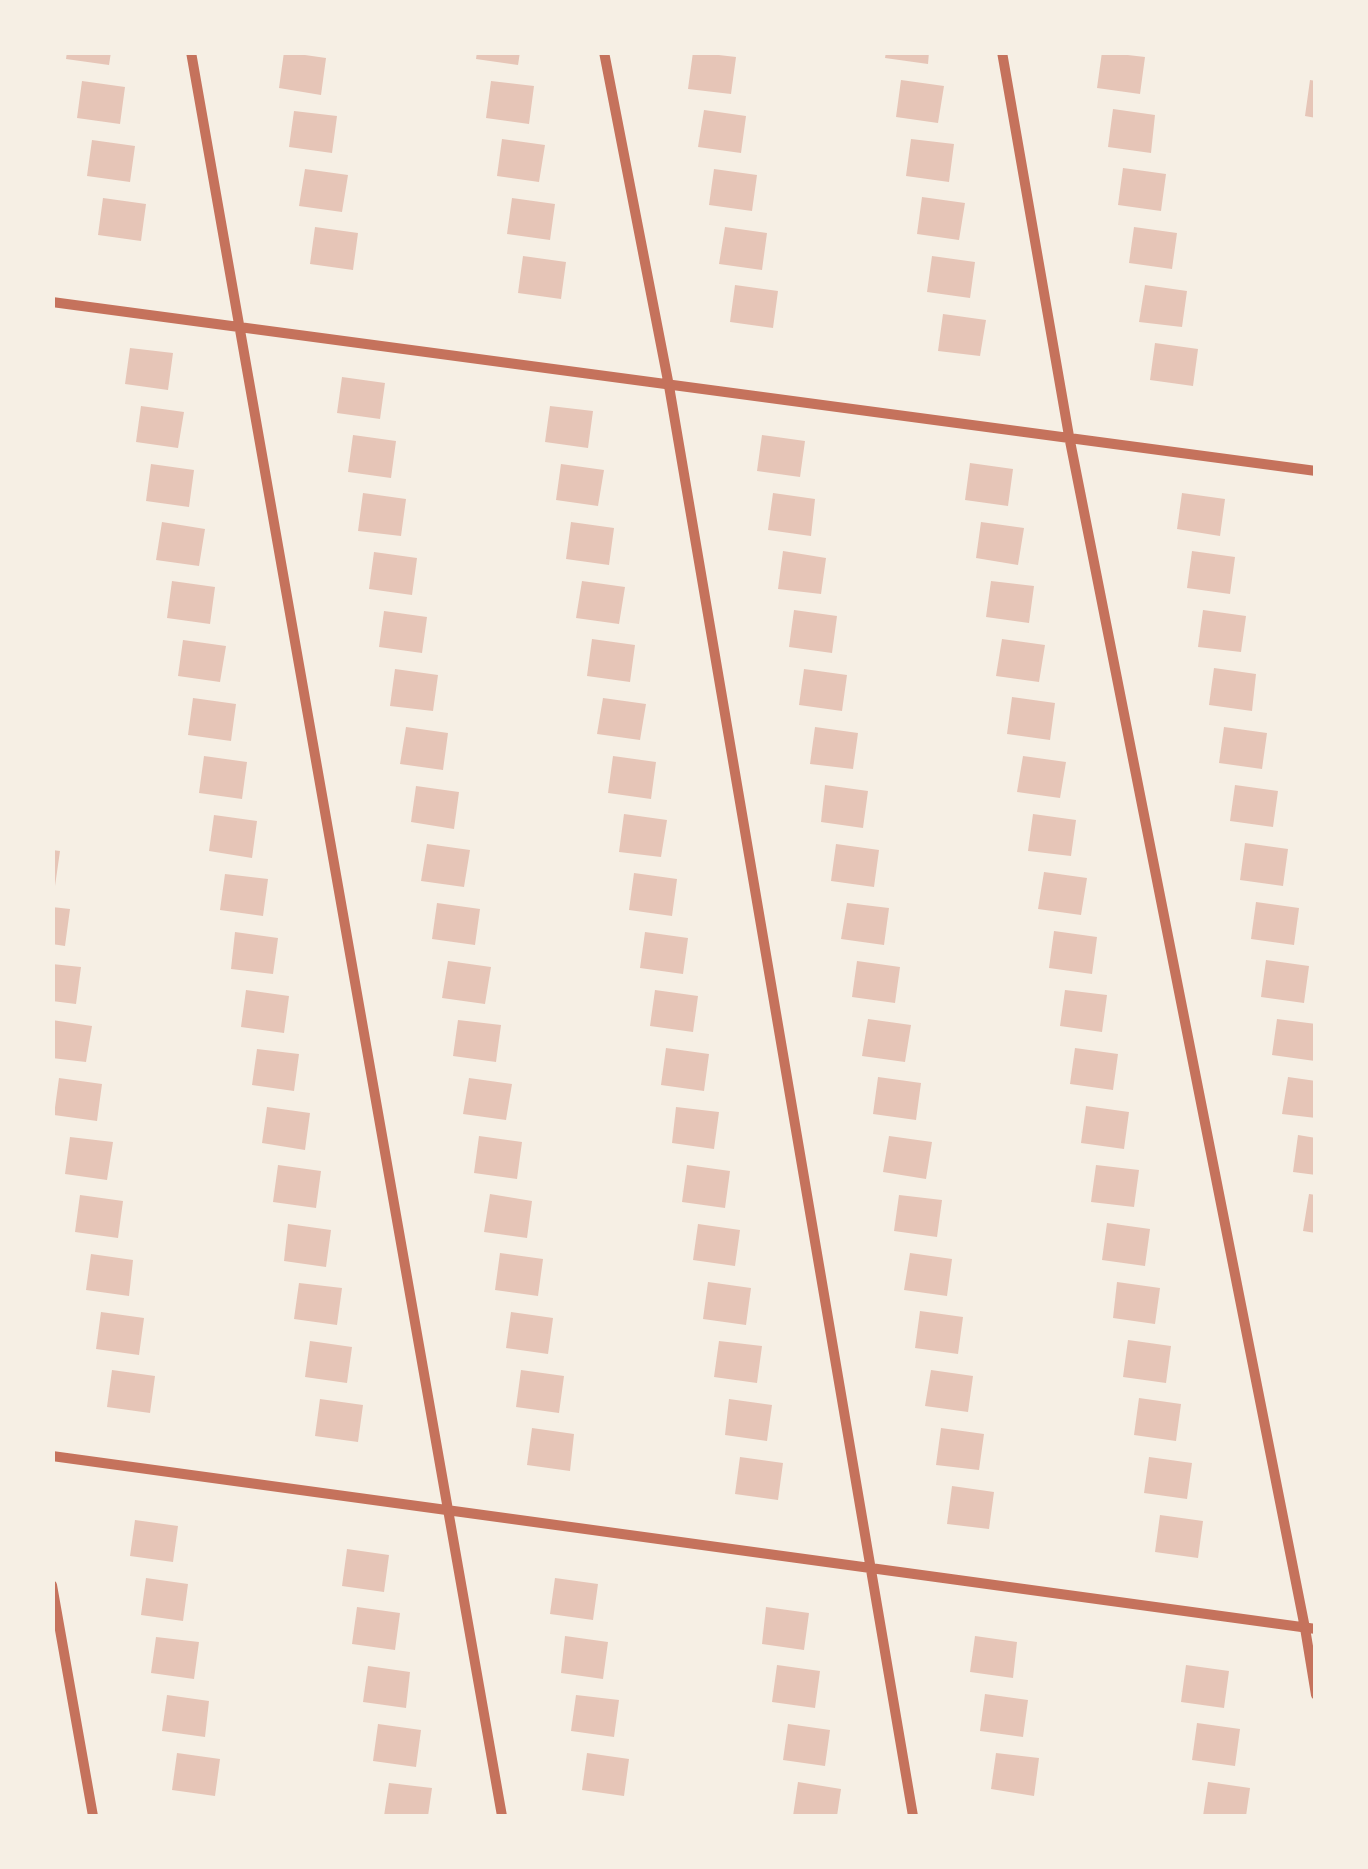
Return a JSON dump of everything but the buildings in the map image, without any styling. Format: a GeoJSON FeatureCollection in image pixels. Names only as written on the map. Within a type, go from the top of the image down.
{"type":"FeatureCollection","features":[{"type":"Feature","properties":{"kind":"street"},"geometry":{"type":"LineString","coordinates":[[191,52],[502,1816]]}},
{"type":"Feature","properties":{"kind":"street"},"geometry":{"type":"LineString","coordinates":[[604,52],[669,386],[914,1816]]}},
{"type":"Feature","properties":{"kind":"street"},"geometry":{"type":"LineString","coordinates":[[1002,52],[1069,436],[1310,1629],[1316,1695]]}},
{"type":"Feature","properties":{"kind":"street"},"geometry":{"type":"LineString","coordinates":[[52,302],[1316,470]]}},
{"type":"Feature","properties":{"kind":"street"},"geometry":{"type":"LineString","coordinates":[[52,1456],[1310,1629]]}},
{"type":"Feature","properties":{"kind":"street"},"geometry":{"type":"LineString","coordinates":[[52,1585],[93,1816]]}}]}
